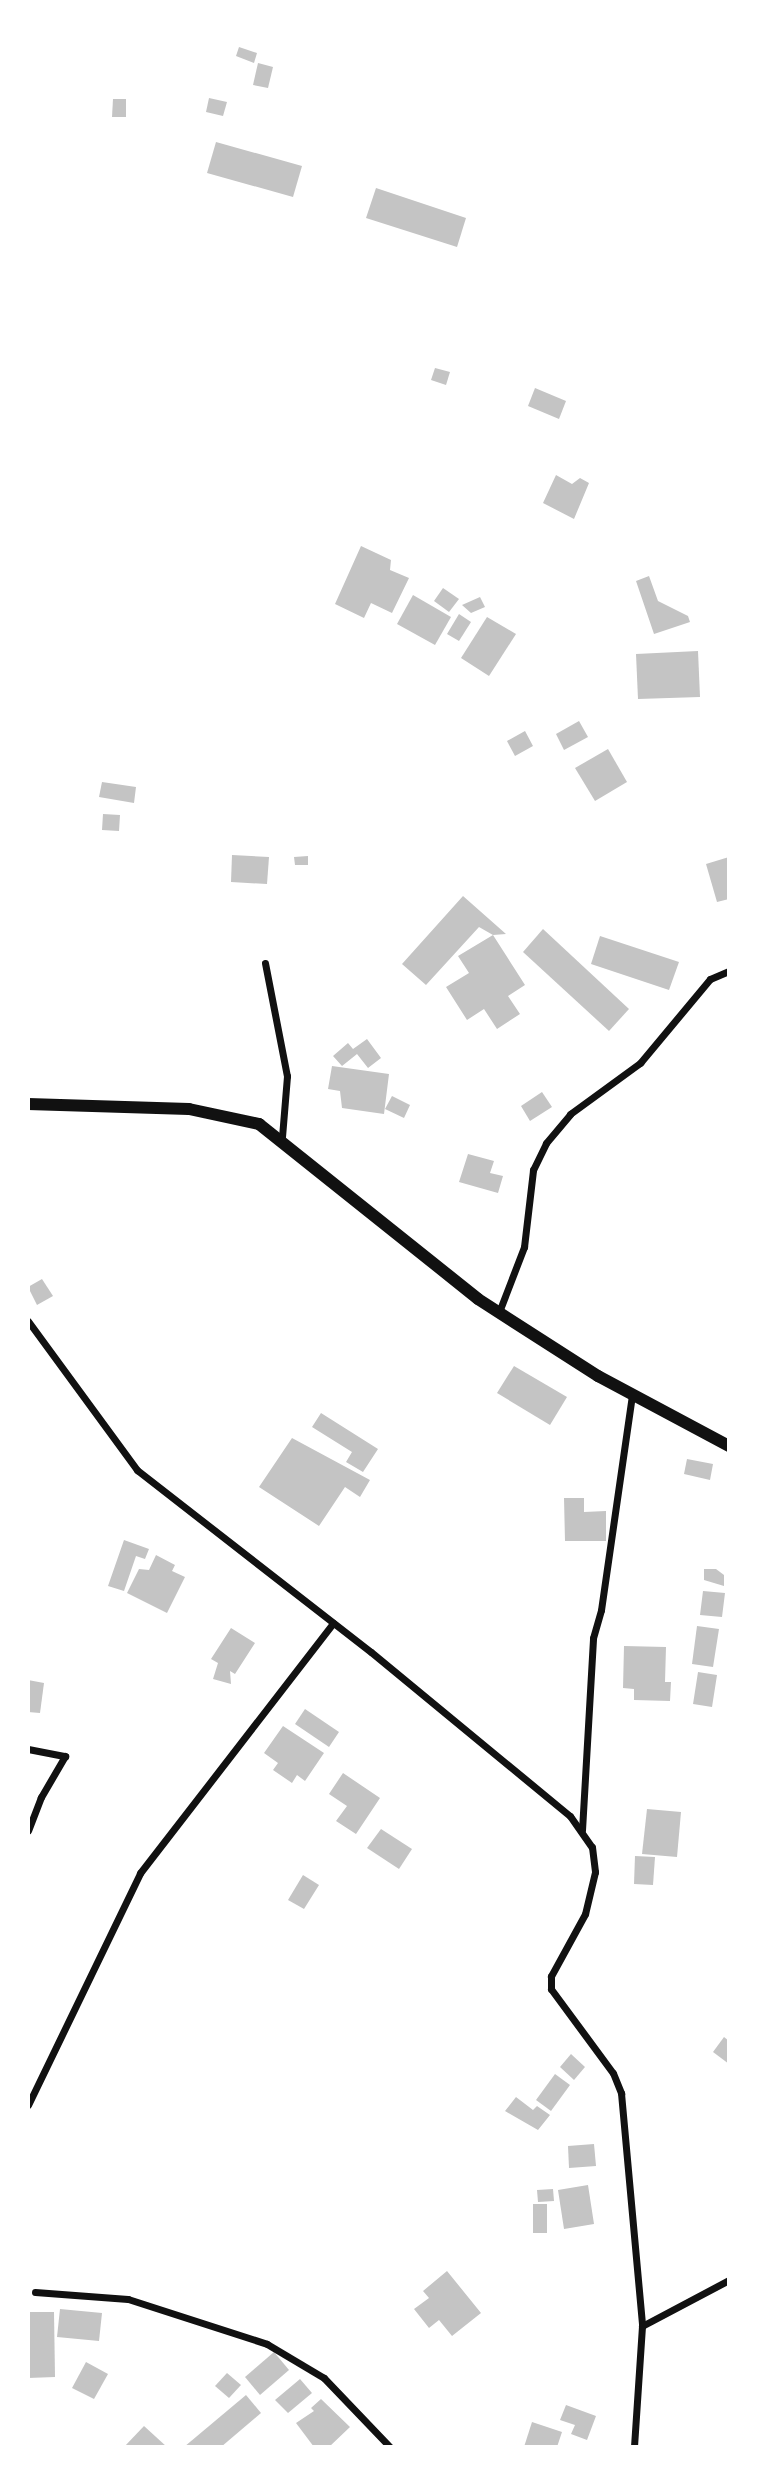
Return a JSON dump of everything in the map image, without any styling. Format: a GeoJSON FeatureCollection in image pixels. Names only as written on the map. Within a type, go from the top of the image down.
{"type":"FeatureCollection","features":[{"type":"Feature","properties":{"kind":"street"},"geometry":{"type":"LineString","coordinates":[[265,963],[287,1076],[282,1137]]}},
{"type":"Feature","properties":{"kind":"street"},"geometry":{"type":"LineString","coordinates":[[499,1312],[524,1247],[534,1170],[546,1143],[570,1114],[640,1063],[710,979],[729,971]]}},
{"type":"Feature","properties":{"kind":"street"},"geometry":{"type":"LineString","coordinates":[[28,1104],[190,1109],[238,1116],[282,1137],[499,1312],[632,1393],[729,1446]]}},
{"type":"Feature","properties":{"kind":"street"},"geometry":{"type":"LineString","coordinates":[[28,1321],[128,1461],[334,1623],[582,1830],[592,1847],[595,1872],[585,1914],[551,1976],[551,1989],[613,2073],[621,2093],[642,2326],[634,2447]]}},
{"type":"Feature","properties":{"kind":"street"},"geometry":{"type":"LineString","coordinates":[[582,1830],[593,1637],[601,1610],[632,1393]]}},
{"type":"Feature","properties":{"kind":"street"},"geometry":{"type":"LineString","coordinates":[[28,2105],[140,1873],[334,1623]]}},
{"type":"Feature","properties":{"kind":"street"},"geometry":{"type":"LineString","coordinates":[[28,1749],[65,1756],[41,1797],[28,1831]]}},
{"type":"Feature","properties":{"kind":"street"},"geometry":{"type":"LineString","coordinates":[[642,2326],[729,2280]]}},
{"type":"Feature","properties":{"kind":"street"},"geometry":{"type":"LineString","coordinates":[[35,2292],[128,2299],[267,2344],[324,2378],[390,2447]]}},
{"type":"Feature","properties":{"kind":"building"},"geometry":{"type":"Polygon","coordinates":[[[239,47],[257,53],[254,63],[236,56],[239,47]]]}},
{"type":"Feature","properties":{"kind":"building"},"geometry":{"type":"Polygon","coordinates":[[[258,63],[273,67],[268,88],[253,85],[258,63]]]}},
{"type":"Feature","properties":{"kind":"building"},"geometry":{"type":"Polygon","coordinates":[[[209,98],[227,102],[223,116],[206,112],[209,98]]]}},
{"type":"Feature","properties":{"kind":"building"},"geometry":{"type":"Polygon","coordinates":[[[113,99],[126,99],[126,117],[112,117],[113,99]]]}},
{"type":"Feature","properties":{"kind":"building"},"geometry":{"type":"Polygon","coordinates":[[[216,142],[302,166],[293,197],[207,173],[216,142]]]}},
{"type":"Feature","properties":{"kind":"building"},"geometry":{"type":"Polygon","coordinates":[[[376,188],[466,218],[457,247],[366,218],[376,188]]]}},
{"type":"Feature","properties":{"kind":"building"},"geometry":{"type":"Polygon","coordinates":[[[435,368],[450,372],[446,385],[431,380],[435,368]]]}},
{"type":"Feature","properties":{"kind":"building"},"geometry":{"type":"Polygon","coordinates":[[[535,388],[566,401],[559,419],[528,406],[535,388]]]}},
{"type":"Feature","properties":{"kind":"building"},"geometry":{"type":"Polygon","coordinates":[[[556,475],[572,484],[580,478],[589,483],[574,519],[543,503],[556,475]]]}},
{"type":"Feature","properties":{"kind":"building"},"geometry":{"type":"Polygon","coordinates":[[[361,546],[391,560],[390,570],[409,578],[392,613],[371,603],[364,618],[335,604],[361,546]]]}},
{"type":"Feature","properties":{"kind":"building"},"geometry":{"type":"Polygon","coordinates":[[[649,576],[658,601],[688,616],[690,622],[654,634],[636,581],[649,576]]]}},
{"type":"Feature","properties":{"kind":"building"},"geometry":{"type":"Polygon","coordinates":[[[443,588],[459,599],[449,612],[434,601],[443,588]]]}},
{"type":"Feature","properties":{"kind":"building"},"geometry":{"type":"Polygon","coordinates":[[[413,595],[451,617],[435,645],[397,624],[413,595]]]}},
{"type":"Feature","properties":{"kind":"building"},"geometry":{"type":"Polygon","coordinates":[[[480,597],[485,607],[471,613],[462,605],[480,597]]]}},
{"type":"Feature","properties":{"kind":"building"},"geometry":{"type":"Polygon","coordinates":[[[459,614],[471,622],[459,641],[447,634],[459,614]]]}},
{"type":"Feature","properties":{"kind":"building"},"geometry":{"type":"Polygon","coordinates":[[[487,617],[516,634],[489,676],[461,658],[487,617]]]}},
{"type":"Feature","properties":{"kind":"building"},"geometry":{"type":"Polygon","coordinates":[[[698,651],[700,697],[638,699],[636,654],[698,651]]]}},
{"type":"Feature","properties":{"kind":"building"},"geometry":{"type":"Polygon","coordinates":[[[579,721],[588,737],[564,750],[556,734],[579,721]]]}},
{"type":"Feature","properties":{"kind":"building"},"geometry":{"type":"Polygon","coordinates":[[[525,731],[533,746],[515,756],[507,741],[525,731]]]}},
{"type":"Feature","properties":{"kind":"building"},"geometry":{"type":"Polygon","coordinates":[[[608,749],[627,782],[595,801],[575,768],[608,749]]]}},
{"type":"Feature","properties":{"kind":"building"},"geometry":{"type":"Polygon","coordinates":[[[102,782],[136,787],[134,803],[99,797],[102,782]]]}},
{"type":"Feature","properties":{"kind":"building"},"geometry":{"type":"Polygon","coordinates":[[[103,814],[120,815],[119,831],[102,830],[103,814]]]}},
{"type":"Feature","properties":{"kind":"building"},"geometry":{"type":"Polygon","coordinates":[[[232,855],[269,857],[267,884],[231,882],[232,855]]]}},
{"type":"Feature","properties":{"kind":"building"},"geometry":{"type":"Polygon","coordinates":[[[308,856],[308,865],[295,865],[294,857],[308,856]]]}},
{"type":"Feature","properties":{"kind":"building"},"geometry":{"type":"Polygon","coordinates":[[[729,857],[729,899],[717,902],[706,864],[729,857]]]}},
{"type":"Feature","properties":{"kind":"building"},"geometry":{"type":"Polygon","coordinates":[[[463,896],[506,934],[493,935],[479,927],[426,985],[402,964],[463,896]]]}},
{"type":"Feature","properties":{"kind":"building"},"geometry":{"type":"Polygon","coordinates":[[[543,929],[629,1009],[609,1031],[523,952],[543,929]]]}},
{"type":"Feature","properties":{"kind":"building"},"geometry":{"type":"Polygon","coordinates":[[[493,935],[525,985],[508,996],[520,1014],[497,1029],[484,1009],[467,1020],[446,987],[469,973],[458,956],[493,935]]]}},
{"type":"Feature","properties":{"kind":"building"},"geometry":{"type":"Polygon","coordinates":[[[600,936],[679,962],[669,990],[591,964],[600,936]]]}},
{"type":"Feature","properties":{"kind":"building"},"geometry":{"type":"Polygon","coordinates":[[[367,1039],[381,1058],[368,1068],[357,1054],[342,1066],[333,1056],[348,1043],[353,1049],[367,1039]]]}},
{"type":"Feature","properties":{"kind":"building"},"geometry":{"type":"Polygon","coordinates":[[[332,1066],[389,1074],[384,1114],[342,1108],[340,1091],[328,1089],[332,1066]]]}},
{"type":"Feature","properties":{"kind":"building"},"geometry":{"type":"Polygon","coordinates":[[[542,1092],[552,1107],[530,1121],[521,1106],[542,1092]]]}},
{"type":"Feature","properties":{"kind":"building"},"geometry":{"type":"Polygon","coordinates":[[[392,1096],[410,1105],[404,1118],[385,1109],[392,1096]]]}},
{"type":"Feature","properties":{"kind":"building"},"geometry":{"type":"Polygon","coordinates":[[[468,1154],[494,1161],[490,1173],[503,1176],[498,1193],[459,1182],[468,1154]]]}},
{"type":"Feature","properties":{"kind":"building"},"geometry":{"type":"Polygon","coordinates":[[[42,1279],[53,1296],[37,1305],[28,1287],[42,1279]]]}},
{"type":"Feature","properties":{"kind":"building"},"geometry":{"type":"Polygon","coordinates":[[[514,1366],[567,1397],[550,1425],[497,1393],[514,1366]]]}},
{"type":"Feature","properties":{"kind":"building"},"geometry":{"type":"Polygon","coordinates":[[[321,1413],[378,1449],[363,1472],[346,1462],[352,1452],[312,1427],[321,1413]]]}},
{"type":"Feature","properties":{"kind":"building"},"geometry":{"type":"Polygon","coordinates":[[[292,1438],[370,1480],[360,1497],[345,1487],[319,1526],[259,1487],[292,1438]]]}},
{"type":"Feature","properties":{"kind":"building"},"geometry":{"type":"Polygon","coordinates":[[[687,1459],[713,1464],[710,1480],[684,1474],[687,1459]]]}},
{"type":"Feature","properties":{"kind":"building"},"geometry":{"type":"Polygon","coordinates":[[[564,1498],[584,1498],[584,1512],[606,1511],[606,1541],[565,1541],[564,1498]]]}},
{"type":"Feature","properties":{"kind":"building"},"geometry":{"type":"Polygon","coordinates":[[[124,1540],[149,1549],[145,1559],[136,1556],[124,1591],[108,1586],[124,1540]]]}},
{"type":"Feature","properties":{"kind":"building"},"geometry":{"type":"Polygon","coordinates":[[[156,1555],[175,1565],[172,1571],[185,1577],[167,1613],[127,1593],[139,1569],[149,1570],[156,1555]]]}},
{"type":"Feature","properties":{"kind":"building"},"geometry":{"type":"Polygon","coordinates":[[[704,1569],[716,1569],[724,1575],[724,1586],[704,1580],[704,1569]]]}},
{"type":"Feature","properties":{"kind":"building"},"geometry":{"type":"Polygon","coordinates":[[[703,1591],[725,1593],[722,1617],[700,1615],[703,1591]]]}},
{"type":"Feature","properties":{"kind":"building"},"geometry":{"type":"Polygon","coordinates":[[[697,1626],[719,1629],[713,1667],[692,1664],[697,1626]]]}},
{"type":"Feature","properties":{"kind":"building"},"geometry":{"type":"Polygon","coordinates":[[[231,1628],[255,1643],[235,1674],[230,1671],[231,1684],[213,1679],[218,1663],[211,1659],[231,1628]]]}},
{"type":"Feature","properties":{"kind":"building"},"geometry":{"type":"Polygon","coordinates":[[[624,1646],[666,1647],[665,1682],[671,1682],[670,1701],[634,1700],[634,1689],[623,1688],[624,1646]]]}},
{"type":"Feature","properties":{"kind":"building"},"geometry":{"type":"Polygon","coordinates":[[[698,1672],[717,1675],[712,1707],[693,1704],[698,1672]]]}},
{"type":"Feature","properties":{"kind":"building"},"geometry":{"type":"Polygon","coordinates":[[[28,1680],[44,1683],[40,1713],[28,1712],[28,1680]]]}},
{"type":"Feature","properties":{"kind":"building"},"geometry":{"type":"Polygon","coordinates":[[[305,1709],[339,1732],[329,1747],[295,1724],[305,1709]]]}},
{"type":"Feature","properties":{"kind":"building"},"geometry":{"type":"Polygon","coordinates":[[[283,1726],[324,1753],[305,1781],[297,1775],[292,1783],[273,1770],[278,1763],[264,1753],[283,1726]]]}},
{"type":"Feature","properties":{"kind":"building"},"geometry":{"type":"Polygon","coordinates":[[[343,1773],[380,1798],[356,1834],[336,1821],[347,1806],[329,1794],[343,1773]]]}},
{"type":"Feature","properties":{"kind":"building"},"geometry":{"type":"Polygon","coordinates":[[[647,1809],[681,1812],[677,1857],[642,1854],[647,1809]]]}},
{"type":"Feature","properties":{"kind":"building"},"geometry":{"type":"Polygon","coordinates":[[[381,1829],[412,1849],[399,1869],[367,1848],[381,1829]]]}},
{"type":"Feature","properties":{"kind":"building"},"geometry":{"type":"Polygon","coordinates":[[[635,1856],[655,1857],[653,1885],[634,1884],[635,1856]]]}},
{"type":"Feature","properties":{"kind":"building"},"geometry":{"type":"Polygon","coordinates":[[[303,1875],[319,1885],[304,1909],[288,1900],[303,1875]]]}},
{"type":"Feature","properties":{"kind":"building"},"geometry":{"type":"Polygon","coordinates":[[[724,2037],[729,2041],[729,2064],[713,2052],[724,2037]]]}},
{"type":"Feature","properties":{"kind":"building"},"geometry":{"type":"Polygon","coordinates":[[[571,2054],[585,2067],[574,2080],[560,2067],[571,2054]]]}},
{"type":"Feature","properties":{"kind":"building"},"geometry":{"type":"Polygon","coordinates":[[[555,2074],[570,2085],[551,2111],[536,2100],[555,2074]]]}},
{"type":"Feature","properties":{"kind":"building"},"geometry":{"type":"Polygon","coordinates":[[[516,2097],[533,2110],[537,2106],[550,2115],[538,2130],[505,2111],[516,2097]]]}},
{"type":"Feature","properties":{"kind":"building"},"geometry":{"type":"Polygon","coordinates":[[[594,2144],[596,2166],[569,2168],[568,2146],[594,2144]]]}},
{"type":"Feature","properties":{"kind":"building"},"geometry":{"type":"Polygon","coordinates":[[[588,2185],[594,2224],[564,2229],[558,2190],[588,2185]]]}},
{"type":"Feature","properties":{"kind":"building"},"geometry":{"type":"Polygon","coordinates":[[[553,2189],[554,2201],[538,2202],[537,2190],[553,2189]]]}},
{"type":"Feature","properties":{"kind":"building"},"geometry":{"type":"Polygon","coordinates":[[[533,2204],[547,2204],[547,2233],[533,2233],[533,2204]]]}},
{"type":"Feature","properties":{"kind":"building"},"geometry":{"type":"Polygon","coordinates":[[[447,2271],[481,2313],[452,2336],[439,2320],[429,2328],[414,2309],[429,2298],[423,2291],[447,2271]]]}},
{"type":"Feature","properties":{"kind":"building"},"geometry":{"type":"Polygon","coordinates":[[[60,2309],[102,2313],[99,2341],[57,2337],[60,2309]]]}},
{"type":"Feature","properties":{"kind":"building"},"geometry":{"type":"Polygon","coordinates":[[[28,2312],[54,2312],[55,2377],[28,2378],[28,2312]]]}},
{"type":"Feature","properties":{"kind":"building"},"geometry":{"type":"Polygon","coordinates":[[[274,2352],[289,2370],[260,2395],[245,2377],[274,2352]]]}},
{"type":"Feature","properties":{"kind":"building"},"geometry":{"type":"Polygon","coordinates":[[[86,2362],[108,2374],[94,2399],[72,2388],[86,2362]]]}},
{"type":"Feature","properties":{"kind":"building"},"geometry":{"type":"Polygon","coordinates":[[[227,2373],[241,2385],[229,2398],[215,2386],[227,2373]]]}},
{"type":"Feature","properties":{"kind":"building"},"geometry":{"type":"Polygon","coordinates":[[[300,2379],[312,2393],[288,2413],[275,2400],[300,2379]]]}},
{"type":"Feature","properties":{"kind":"building"},"geometry":{"type":"Polygon","coordinates":[[[246,2395],[261,2413],[221,2447],[184,2447],[246,2395]]]}},
{"type":"Feature","properties":{"kind":"building"},"geometry":{"type":"Polygon","coordinates":[[[321,2399],[350,2427],[329,2447],[314,2447],[296,2423],[314,2411],[311,2408],[321,2399]]]}},
{"type":"Feature","properties":{"kind":"building"},"geometry":{"type":"Polygon","coordinates":[[[566,2405],[596,2416],[587,2440],[571,2434],[575,2425],[560,2420],[566,2405]]]}},
{"type":"Feature","properties":{"kind":"building"},"geometry":{"type":"Polygon","coordinates":[[[532,2422],[562,2432],[557,2447],[524,2447],[532,2422]]]}},
{"type":"Feature","properties":{"kind":"building"},"geometry":{"type":"Polygon","coordinates":[[[144,2426],[167,2447],[124,2447],[144,2426]]]}}]}
